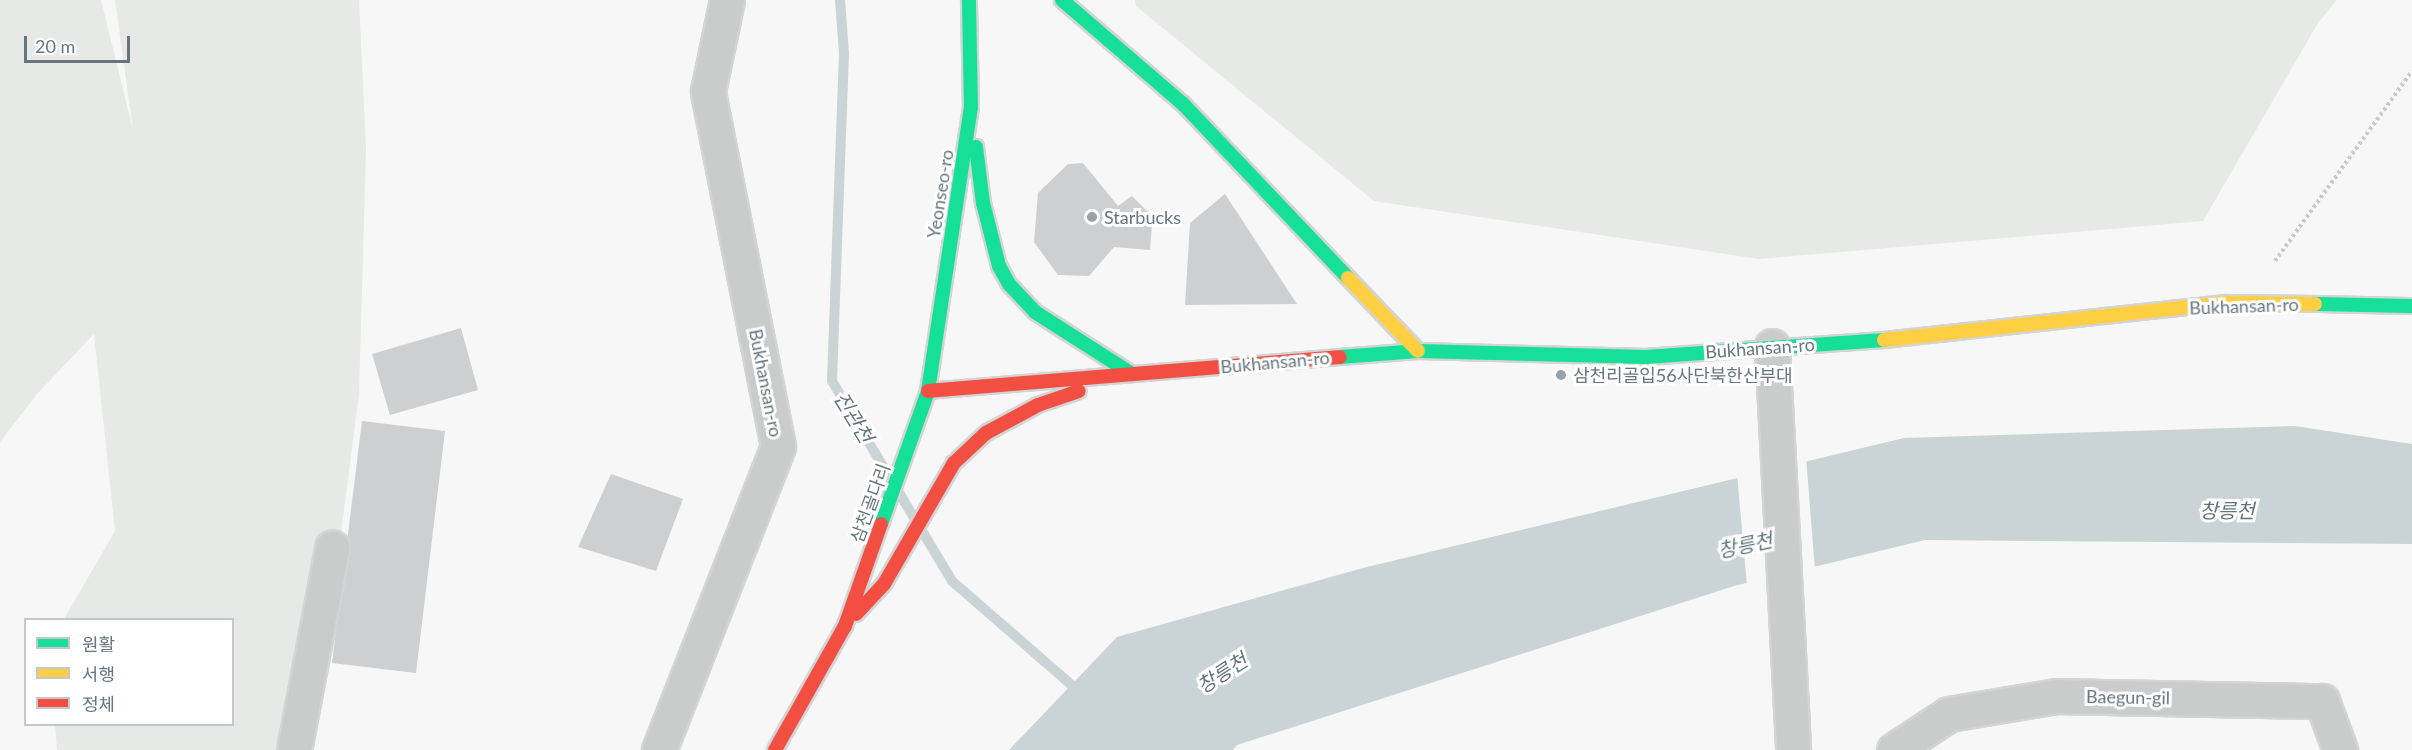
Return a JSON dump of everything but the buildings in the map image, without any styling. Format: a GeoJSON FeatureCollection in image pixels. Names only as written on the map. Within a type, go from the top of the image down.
{"type":"FeatureCollection","features":[{"type":"Feature","properties":{"kind":"main road","name":"Yeonseo-ro"},"geometry":{"type":"LineString","coordinates":[[928,391],[971,108],[969,0]]}},
{"type":"Feature","properties":{"kind":"main road"},"geometry":{"type":"LineString","coordinates":[[1062,0],[1183,104],[1418,351]]}},
{"type":"Feature","properties":{"kind":"main road"},"geometry":{"type":"LineString","coordinates":[[971,108],[983,203],[999,266],[1009,284],[1035,312],[1132,374]]}},
{"type":"Feature","properties":{"kind":"main road","name":"Bukhansan-ro"},"geometry":{"type":"LineString","coordinates":[[928,391],[969,390],[1132,374],[1418,351],[1646,357],[1772,346],[1904,339],[2226,303],[2412,306]]}},
{"type":"Feature","properties":{"kind":"main road"},"geometry":{"type":"LineString","coordinates":[[775,750],[845,626],[884,584],[954,463],[986,433],[1038,405],[1132,374]]}},
{"type":"Feature","properties":{"kind":"main road","name":"삼천골다리"},"geometry":{"type":"LineString","coordinates":[[845,626],[928,391]]}},
{"type":"Feature","properties":{"kind":"street","name":"Bukhansan-ro"},"geometry":{"type":"LineString","coordinates":[[659,750],[778,446],[708,91],[727,0]]}},
{"type":"Feature","properties":{"kind":"street"},"geometry":{"type":"LineString","coordinates":[[1772,346],[1774,420],[1793,750]]}},
{"type":"Feature","properties":{"kind":"street"},"geometry":{"type":"LineString","coordinates":[[294,750],[333,548]]}},
{"type":"Feature","properties":{"kind":"street","name":"Baegun-gil"},"geometry":{"type":"LineString","coordinates":[[1894,750],[1949,714],[2057,696],[2322,701],[2340,750]]}},
{"type":"Feature","properties":{"kind":"path"},"geometry":{"type":"LineString","coordinates":[[2275,261],[2412,71]]}},
{"type":"Feature","properties":{"kind":"shaded area"},"geometry":{"type":"Polygon","coordinates":[[[0,0],[101,0],[133,130],[115,0],[359,0],[366,149],[359,394],[313,750],[57,750],[55,726],[234,726],[234,618],[65,618],[115,531],[94,334],[37,394],[0,442],[0,0]]]}},
{"type":"Feature","properties":{"kind":"shaded area"},"geometry":{"type":"Polygon","coordinates":[[[1135,0],[2337,0],[2318,23],[2203,221],[1759,259],[1374,201],[1136,6],[1135,0]]]}},
{"type":"Feature","properties":{"kind":"water","name":"창릉천"},"geometry":{"type":"Polygon","coordinates":[[[2295,426],[2412,444],[2412,544],[1925,540],[1734,586],[1237,745],[1233,750],[1009,750],[1117,637],[1363,568],[1904,438],[2295,426]]]}},
{"type":"Feature","properties":{"kind":"pier"},"geometry":{"type":"Polygon","coordinates":[[[1806,457],[1815,570],[1747,586],[1737,474],[1806,457]]]}},
{"type":"Feature","properties":{"kind":"waterway","name":"진관천"},"geometry":{"type":"LineString","coordinates":[[840,0],[844,53],[832,381],[890,478]]}},
{"type":"Feature","properties":{"kind":"waterway","name":"진관천"},"geometry":{"type":"LineString","coordinates":[[898,491],[952,581],[1081,693]]}},
{"type":"Feature","properties":{"kind":"traffic: fast"},"geometry":{"type":"LineString","coordinates":[[881,524],[928,391],[971,108],[969,0]]}},
{"type":"Feature","properties":{"kind":"traffic: fast"},"geometry":{"type":"LineString","coordinates":[[1062,0],[1183,104],[1348,278]]}},
{"type":"Feature","properties":{"kind":"traffic: fast"},"geometry":{"type":"LineString","coordinates":[[976,147],[983,203],[999,266],[1009,284],[1035,312],[1132,374]]}},
{"type":"Feature","properties":{"kind":"traffic: fast"},"geometry":{"type":"LineString","coordinates":[[2315,304],[2412,306]]}},
{"type":"Feature","properties":{"kind":"traffic: fast"},"geometry":{"type":"LineString","coordinates":[[1340,357],[1418,351],[1646,357],[1884,340]]}},
{"type":"Feature","properties":{"kind":"traffic: slow"},"geometry":{"type":"LineString","coordinates":[[1348,278],[1418,351]]}},
{"type":"Feature","properties":{"kind":"traffic: slow"},"geometry":{"type":"LineString","coordinates":[[1884,340],[2226,303],[2315,304]]}},
{"type":"Feature","properties":{"kind":"traffic: jam"},"geometry":{"type":"LineString","coordinates":[[928,391],[1340,357]]}},
{"type":"Feature","properties":{"kind":"traffic: jam"},"geometry":{"type":"LineString","coordinates":[[856,614],[884,584],[954,463],[986,433],[1038,405],[1079,391]]}},
{"type":"Feature","properties":{"kind":"traffic: jam"},"geometry":{"type":"LineString","coordinates":[[775,750],[845,626],[881,524]]}},
{"type":"Feature","properties":{"kind":"place","name":"Starbucks"},"geometry":{"type":"Point","coordinates":[1092,217]}},
{"type":"Feature","properties":{"kind":"place","name":"삼천리골입56사단북한산부대"},"geometry":{"type":"Point","coordinates":[1561,375]}}]}
